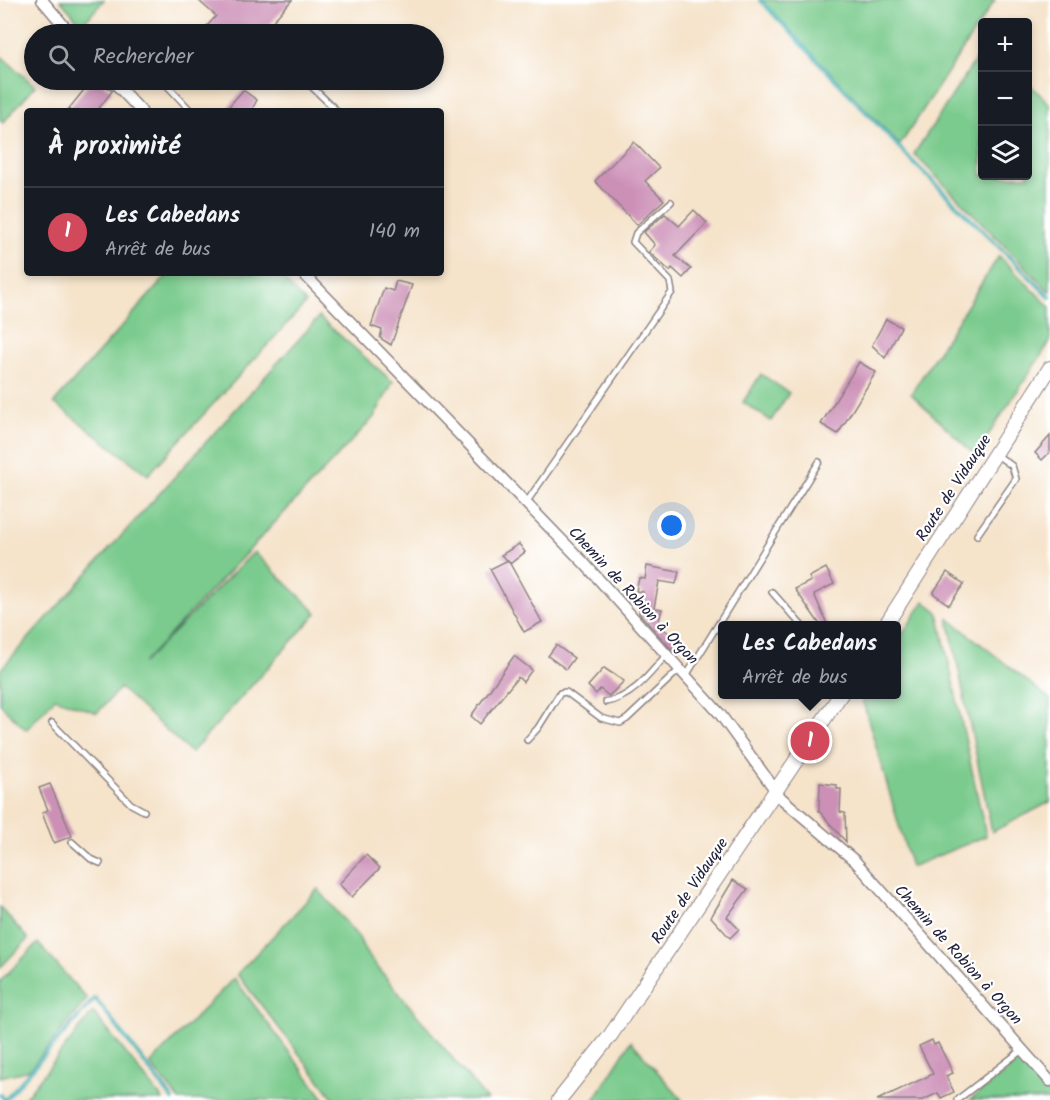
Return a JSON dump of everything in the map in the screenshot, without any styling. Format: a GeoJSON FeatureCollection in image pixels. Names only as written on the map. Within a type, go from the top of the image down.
{"type":"FeatureCollection","features":[{"type":"Feature","properties":{"kind":"street"},"geometry":{"type":"LineString","coordinates":[[42,0],[62,24]]}},
{"type":"Feature","properties":{"kind":"street"},"geometry":{"type":"LineString","coordinates":[[121,90],[138,108]]}},
{"type":"Feature","properties":{"kind":"street","name":"Chemin de Robion à Orgon"},"geometry":{"type":"LineString","coordinates":[[306,276],[526,503],[667,654],[720,714],[781,798],[855,861],[1050,1081]]}},
{"type":"Feature","properties":{"kind":"street","name":"Route de Vidauque"},"geometry":{"type":"LineString","coordinates":[[888,621],[1050,368]]}},
{"type":"Feature","properties":{"kind":"street","name":"Route de Vidauque"},"geometry":{"type":"LineString","coordinates":[[559,1100],[610,1036],[838,699]]}},
{"type":"Feature","properties":{"kind":"lane"},"geometry":{"type":"LineString","coordinates":[[171,90],[188,108]]}},
{"type":"Feature","properties":{"kind":"lane"},"geometry":{"type":"LineString","coordinates":[[315,90],[334,108]]}},
{"type":"Feature","properties":{"kind":"lane"},"geometry":{"type":"LineString","coordinates":[[526,503],[672,292],[670,281],[633,242],[636,233],[670,202]]}},
{"type":"Feature","properties":{"kind":"lane"},"geometry":{"type":"LineString","coordinates":[[977,535],[1016,479],[1012,466],[996,454]]}},
{"type":"Feature","properties":{"kind":"lane"},"geometry":{"type":"LineString","coordinates":[[527,740],[538,728],[560,693],[566,692],[601,718],[620,723],[683,672],[819,462]]}},
{"type":"Feature","properties":{"kind":"lane"},"geometry":{"type":"LineString","coordinates":[[772,592],[798,621]]}},
{"type":"Feature","properties":{"kind":"lane"},"geometry":{"type":"LineString","coordinates":[[606,702],[629,693],[667,654]]}},
{"type":"Feature","properties":{"kind":"lane"},"geometry":{"type":"LineString","coordinates":[[52,723],[130,804],[144,811]]}},
{"type":"Feature","properties":{"kind":"lane"},"geometry":{"type":"LineString","coordinates":[[72,842],[91,859],[100,863]]}},
{"type":"Feature","properties":{"kind":"lane"},"geometry":{"type":"LineString","coordinates":[[957,1100],[1022,1050]]}},
{"type":"Feature","properties":{"kind":"green space"},"geometry":{"type":"Polygon","coordinates":[[[60,0],[104,0],[83,24],[60,0]]]}},
{"type":"Feature","properties":{"kind":"green space"},"geometry":{"type":"Polygon","coordinates":[[[761,0],[995,0],[983,18],[978,18],[978,26],[900,145],[761,0]]]}},
{"type":"Feature","properties":{"kind":"green space"},"geometry":{"type":"Polygon","coordinates":[[[0,55],[24,76],[24,90],[32,90],[3,123],[0,120],[0,55]]]}},
{"type":"Feature","properties":{"kind":"green space"},"geometry":{"type":"Polygon","coordinates":[[[978,56],[978,180],[1032,180],[1032,87],[1050,104],[1050,292],[914,154],[978,56]]]}},
{"type":"Feature","properties":{"kind":"green space"},"geometry":{"type":"Polygon","coordinates":[[[999,256],[1050,307],[1050,342],[975,455],[911,394],[999,256]]]}},
{"type":"Feature","properties":{"kind":"green space"},"geometry":{"type":"Polygon","coordinates":[[[166,276],[280,276],[306,303],[148,475],[54,403],[166,276]]]}},
{"type":"Feature","properties":{"kind":"green space"},"geometry":{"type":"Polygon","coordinates":[[[319,317],[393,382],[374,417],[143,663],[254,552],[317,613],[191,753],[120,688],[97,713],[55,698],[26,730],[0,704],[0,670],[319,317]]]}},
{"type":"Feature","properties":{"kind":"green space"},"geometry":{"type":"Polygon","coordinates":[[[761,374],[789,393],[771,421],[743,402],[761,374]]]}},
{"type":"Feature","properties":{"kind":"green space"},"geometry":{"type":"Polygon","coordinates":[[[924,601],[938,612],[986,836],[911,867],[862,699],[901,699],[901,636],[924,601]]]}},
{"type":"Feature","properties":{"kind":"green space"},"geometry":{"type":"Polygon","coordinates":[[[948,618],[1050,699],[1050,802],[992,832],[948,618]]]}},
{"type":"Feature","properties":{"kind":"green space"},"geometry":{"type":"Polygon","coordinates":[[[318,889],[359,938],[366,953],[487,1100],[335,1100],[237,974],[318,889]]]}},
{"type":"Feature","properties":{"kind":"green space"},"geometry":{"type":"Polygon","coordinates":[[[0,907],[28,939],[0,968],[0,907]]]}},
{"type":"Feature","properties":{"kind":"green space"},"geometry":{"type":"Polygon","coordinates":[[[38,943],[87,999],[29,1070],[0,1077],[0,981],[38,943]]]}},
{"type":"Feature","properties":{"kind":"green space"},"geometry":{"type":"Polygon","coordinates":[[[234,978],[325,1100],[179,1100],[150,1064],[234,978]]]}},
{"type":"Feature","properties":{"kind":"green space"},"geometry":{"type":"Polygon","coordinates":[[[93,1012],[163,1100],[23,1100],[93,1012]]]}},
{"type":"Feature","properties":{"kind":"green space"},"geometry":{"type":"Polygon","coordinates":[[[631,1041],[682,1100],[594,1100],[631,1041]]]}},
{"type":"Feature","properties":{"kind":"green space"},"geometry":{"type":"Polygon","coordinates":[[[1021,1060],[1050,1091],[1050,1100],[970,1100],[1021,1060]]]}},
{"type":"Feature","properties":{"kind":"building"},"geometry":{"type":"Polygon","coordinates":[[[198,0],[292,0],[270,24],[209,24],[216,16],[198,0]]]}},
{"type":"Feature","properties":{"kind":"building"},"geometry":{"type":"Polygon","coordinates":[[[84,90],[112,91],[99,108],[69,108],[84,90]]]}},
{"type":"Feature","properties":{"kind":"building"},"geometry":{"type":"Polygon","coordinates":[[[243,90],[257,100],[253,108],[228,108],[243,90]]]}},
{"type":"Feature","properties":{"kind":"building"},"geometry":{"type":"Polygon","coordinates":[[[634,142],[659,168],[645,181],[664,200],[637,225],[595,181],[634,142]]]}},
{"type":"Feature","properties":{"kind":"building"},"geometry":{"type":"Polygon","coordinates":[[[694,210],[707,223],[675,256],[691,269],[683,278],[672,268],[670,271],[649,252],[655,245],[644,232],[665,214],[679,226],[694,210]]]}},
{"type":"Feature","properties":{"kind":"building"},"geometry":{"type":"Polygon","coordinates":[[[396,281],[412,285],[391,345],[380,338],[382,330],[371,326],[384,288],[393,291],[396,281]]]}},
{"type":"Feature","properties":{"kind":"building"},"geometry":{"type":"Polygon","coordinates":[[[886,319],[901,327],[885,358],[872,345],[886,319]]]}},
{"type":"Feature","properties":{"kind":"building"},"geometry":{"type":"Polygon","coordinates":[[[859,362],[876,372],[838,434],[821,424],[859,362]]]}},
{"type":"Feature","properties":{"kind":"building"},"geometry":{"type":"Polygon","coordinates":[[[1050,436],[1050,452],[1042,460],[1035,453],[1050,436]]]}},
{"type":"Feature","properties":{"kind":"building"},"geometry":{"type":"Polygon","coordinates":[[[519,544],[525,552],[511,563],[501,555],[519,544]]]}},
{"type":"Feature","properties":{"kind":"building"},"geometry":{"type":"Polygon","coordinates":[[[508,560],[542,622],[524,632],[490,569],[508,560]]]}},
{"type":"Feature","properties":{"kind":"building"},"geometry":{"type":"Polygon","coordinates":[[[647,566],[679,572],[676,584],[659,581],[654,608],[662,609],[658,624],[679,642],[673,651],[639,613],[643,592],[636,591],[639,578],[645,579],[647,566]]]}},
{"type":"Feature","properties":{"kind":"building"},"geometry":{"type":"Polygon","coordinates":[[[826,568],[834,584],[814,594],[826,621],[817,621],[795,589],[811,581],[809,577],[826,568]]]}},
{"type":"Feature","properties":{"kind":"building"},"geometry":{"type":"Polygon","coordinates":[[[947,572],[964,584],[949,605],[933,593],[947,572]]]}},
{"type":"Feature","properties":{"kind":"building"},"geometry":{"type":"Polygon","coordinates":[[[556,645],[574,658],[566,669],[548,656],[556,645]]]}},
{"type":"Feature","properties":{"kind":"building"},"geometry":{"type":"Polygon","coordinates":[[[514,656],[532,670],[523,682],[518,677],[480,724],[471,716],[514,656]]]}},
{"type":"Feature","properties":{"kind":"building"},"geometry":{"type":"Polygon","coordinates":[[[604,668],[624,681],[609,696],[600,689],[596,694],[588,686],[604,668]]]}},
{"type":"Feature","properties":{"kind":"building"},"geometry":{"type":"Polygon","coordinates":[[[820,783],[837,785],[837,789],[841,789],[840,812],[845,813],[846,842],[819,811],[820,783]]]}},
{"type":"Feature","properties":{"kind":"building"},"geometry":{"type":"Polygon","coordinates":[[[50,784],[72,836],[54,843],[42,813],[48,810],[39,788],[50,784]]]}},
{"type":"Feature","properties":{"kind":"building"},"geometry":{"type":"Polygon","coordinates":[[[366,855],[380,868],[352,897],[339,884],[366,855]]]}},
{"type":"Feature","properties":{"kind":"building"},"geometry":{"type":"Polygon","coordinates":[[[733,880],[748,889],[727,917],[739,929],[730,938],[711,917],[733,880]]]}},
{"type":"Feature","properties":{"kind":"building"},"geometry":{"type":"Polygon","coordinates":[[[932,1040],[934,1045],[938,1043],[953,1073],[946,1076],[954,1092],[941,1098],[938,1093],[923,1100],[877,1100],[933,1074],[919,1046],[932,1040]]]}},
{"type":"Feature","properties":{"kind":"waterway"},"geometry":{"type":"LineString","coordinates":[[760,0],[913,162],[1050,297]]}},
{"type":"Feature","properties":{"kind":"waterway"},"geometry":{"type":"LineString","coordinates":[[0,1094],[5,1100],[95,998],[173,1100]]}},
{"type":"Feature","properties":{"kind":"place","name":"Les Cabedans"},"geometry":{"type":"Point","coordinates":[810,741]}}]}
